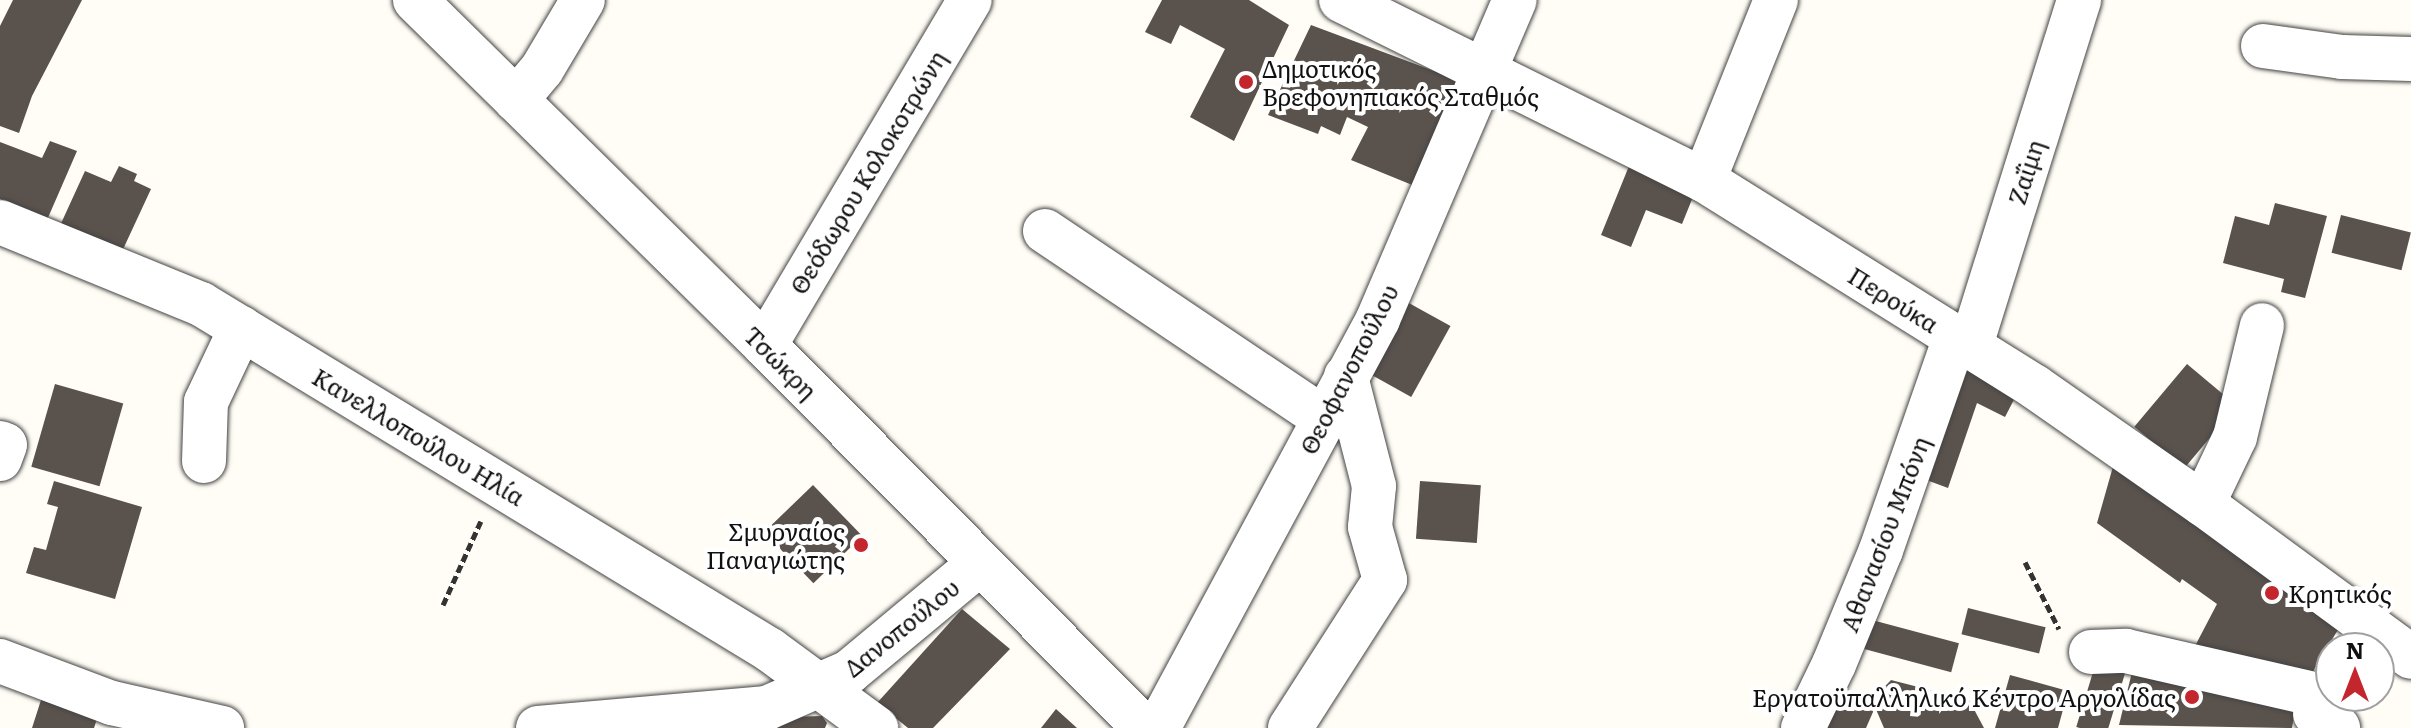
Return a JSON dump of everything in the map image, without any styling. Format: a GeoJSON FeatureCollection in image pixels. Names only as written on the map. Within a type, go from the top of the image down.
{"type":"FeatureCollection","features":[{"type":"Feature","properties":{"kind":"street","name":"Τσώκρη"},"geometry":{"type":"LineString","coordinates":[[415,0],[765,345],[1144,728]]}},
{"type":"Feature","properties":{"kind":"street"},"geometry":{"type":"LineString","coordinates":[[516,100],[542,69],[583,0]]}},
{"type":"Feature","properties":{"kind":"street","name":"Θεόδωρου Κολοκοτρώνη"},"geometry":{"type":"LineString","coordinates":[[765,345],[970,0]]}},
{"type":"Feature","properties":{"kind":"street","name":"Περούκα"},"geometry":{"type":"LineString","coordinates":[[1341,0],[1704,180],[1963,341],[2203,504],[2354,632]]}},
{"type":"Feature","properties":{"kind":"street","name":"Θεοφανοπούλου"},"geometry":{"type":"LineString","coordinates":[[1158,728],[1378,319],[1515,0]]}},
{"type":"Feature","properties":{"kind":"street"},"geometry":{"type":"LineString","coordinates":[[1704,180],[1776,0]]}},
{"type":"Feature","properties":{"kind":"street","name":"Ζαΐμη"},"geometry":{"type":"LineString","coordinates":[[1963,341],[2079,0]]}},
{"type":"Feature","properties":{"kind":"street"},"geometry":{"type":"LineString","coordinates":[[2263,46],[2342,57],[2411,59]]}},
{"type":"Feature","properties":{"kind":"street","name":"Κανελλοπούλου Ηλία"},"geometry":{"type":"LineString","coordinates":[[0,222],[201,304],[770,650],[846,713]]}},
{"type":"Feature","properties":{"kind":"street"},"geometry":{"type":"LineString","coordinates":[[1045,231],[1323,418]]}},
{"type":"Feature","properties":{"kind":"street"},"geometry":{"type":"LineString","coordinates":[[2203,504],[2235,437],[2262,325]]}},
{"type":"Feature","properties":{"kind":"street"},"geometry":{"type":"LineString","coordinates":[[204,461],[206,402],[241,328]]}},
{"type":"Feature","properties":{"kind":"street","name":"Αθανασίου Μπόνη"},"geometry":{"type":"LineString","coordinates":[[1803,728],[1881,550],[1963,341]]}},
{"type":"Feature","properties":{"kind":"street"},"geometry":{"type":"LineString","coordinates":[[1290,728],[1385,580],[1370,527],[1374,486],[1346,377]]}},
{"type":"Feature","properties":{"kind":"street"},"geometry":{"type":"LineString","coordinates":[[0,443],[5,445],[0,459]]}},
{"type":"Feature","properties":{"kind":"street","name":"Δανοπούλου"},"geometry":{"type":"LineString","coordinates":[[538,728],[767,708],[846,713],[849,672],[979,564]]}},
{"type":"Feature","properties":{"kind":"street"},"geometry":{"type":"LineString","coordinates":[[2091,652],[2126,651],[2315,706]]}},
{"type":"Feature","properties":{"kind":"street"},"geometry":{"type":"LineString","coordinates":[[0,661],[112,703],[222,728]]}},
{"type":"Feature","properties":{"kind":"path"},"geometry":{"type":"LineString","coordinates":[[443,605],[497,484]]}},
{"type":"Feature","properties":{"kind":"path"},"geometry":{"type":"LineString","coordinates":[[2025,562],[2058,628],[2091,652]]}},
{"type":"Feature","properties":{"kind":"building"},"geometry":{"type":"Polygon","coordinates":[[[13,0],[82,0],[32,96],[19,133],[0,126],[0,26],[13,0]]]}},
{"type":"Feature","properties":{"kind":"building"},"geometry":{"type":"Polygon","coordinates":[[[1162,0],[1249,0],[1289,25],[1234,141],[1190,117],[1225,49],[1180,25],[1171,44],[1145,32],[1162,0]]]}},
{"type":"Feature","properties":{"kind":"building"},"geometry":{"type":"Polygon","coordinates":[[[1311,25],[1466,83],[1422,189],[1351,160],[1368,127],[1347,117],[1340,135],[1321,126],[1318,134],[1268,115],[1311,25]]]}},
{"type":"Feature","properties":{"kind":"building"},"geometry":{"type":"Polygon","coordinates":[[[50,141],[77,151],[47,220],[0,199],[0,142],[42,158],[50,141]]]}},
{"type":"Feature","properties":{"kind":"building"},"geometry":{"type":"Polygon","coordinates":[[[119,166],[137,174],[134,181],[151,189],[119,258],[58,230],[85,171],[111,182],[119,166]]]}},
{"type":"Feature","properties":{"kind":"building"},"geometry":{"type":"Polygon","coordinates":[[[1629,166],[1695,192],[1682,224],[1646,210],[1631,247],[1601,235],[1629,166]]]}},
{"type":"Feature","properties":{"kind":"building"},"geometry":{"type":"Polygon","coordinates":[[[2275,203],[2327,216],[2305,298],[2281,292],[2284,279],[2223,263],[2235,216],[2269,225],[2275,203]]]}},
{"type":"Feature","properties":{"kind":"building"},"geometry":{"type":"Polygon","coordinates":[[[2341,215],[2411,232],[2401,270],[2332,253],[2341,215]]]}},
{"type":"Feature","properties":{"kind":"building"},"geometry":{"type":"Polygon","coordinates":[[[1398,297],[1450,326],[1411,397],[1359,368],[1398,297]]]}},
{"type":"Feature","properties":{"kind":"building"},"geometry":{"type":"Polygon","coordinates":[[[1955,348],[2019,390],[2005,417],[1977,403],[1948,488],[1913,475],[1955,348]]]}},
{"type":"Feature","properties":{"kind":"building"},"geometry":{"type":"Polygon","coordinates":[[[2187,364],[2237,406],[2184,469],[2134,427],[2187,364]]]}},
{"type":"Feature","properties":{"kind":"building"},"geometry":{"type":"Polygon","coordinates":[[[55,384],[123,404],[100,486],[31,467],[55,384]]]}},
{"type":"Feature","properties":{"kind":"building"},"geometry":{"type":"Polygon","coordinates":[[[2114,463],[2342,623],[2337,632],[2315,632],[2315,668],[2306,683],[2195,646],[2217,604],[2182,579],[2180,583],[2097,523],[2114,463]]]}},
{"type":"Feature","properties":{"kind":"building"},"geometry":{"type":"Polygon","coordinates":[[[54,481],[142,507],[115,599],[26,573],[34,547],[46,550],[58,507],[47,504],[54,481]]]}},
{"type":"Feature","properties":{"kind":"building"},"geometry":{"type":"Polygon","coordinates":[[[1420,481],[1481,485],[1477,543],[1416,539],[1420,481]]]}},
{"type":"Feature","properties":{"kind":"building"},"geometry":{"type":"Polygon","coordinates":[[[813,485],[862,536],[813,583],[764,532],[813,485]]]}},
{"type":"Feature","properties":{"kind":"building"},"geometry":{"type":"Polygon","coordinates":[[[1968,608],[2046,627],[2039,654],[1961,634],[1968,608]]]}},
{"type":"Feature","properties":{"kind":"building"},"geometry":{"type":"Polygon","coordinates":[[[962,609],[1010,649],[933,728],[908,728],[877,703],[962,609]]]}},
{"type":"Feature","properties":{"kind":"building"},"geometry":{"type":"Polygon","coordinates":[[[1872,620],[1959,643],[1951,672],[1864,649],[1872,620]]]}},
{"type":"Feature","properties":{"kind":"building"},"geometry":{"type":"Polygon","coordinates":[[[2097,659],[2127,668],[2108,728],[2076,727],[2097,659]]]}},
{"type":"Feature","properties":{"kind":"building","name":"Εργατοϋπαλληλικό Κέντρο Αργολίδας"},"geometry":{"type":"Polygon","coordinates":[[[2133,668],[2296,705],[2292,728],[2119,725],[2133,668]]]}},
{"type":"Feature","properties":{"kind":"building"},"geometry":{"type":"Polygon","coordinates":[[[2010,675],[2068,691],[2058,728],[1995,728],[2010,675]]]}},
{"type":"Feature","properties":{"kind":"building"},"geometry":{"type":"Polygon","coordinates":[[[1891,680],[1969,700],[1984,728],[1884,728],[1872,700],[1891,680]]]}},
{"type":"Feature","properties":{"kind":"building"},"geometry":{"type":"Polygon","coordinates":[[[1837,683],[1872,704],[1873,712],[1866,728],[1811,728],[1837,683]]]}},
{"type":"Feature","properties":{"kind":"building"},"geometry":{"type":"Polygon","coordinates":[[[41,700],[97,719],[94,728],[32,728],[41,700]]]}},
{"type":"Feature","properties":{"kind":"building"},"geometry":{"type":"Polygon","coordinates":[[[1056,709],[1077,728],[1041,728],[1056,709]]]}},
{"type":"Feature","properties":{"kind":"building"},"geometry":{"type":"Polygon","coordinates":[[[822,716],[827,723],[825,728],[751,728],[753,718],[822,716]]]}},
{"type":"Feature","properties":{"kind":"place","name":"Δημοτικός Βρεφονηπιακός Σταθμός"},"geometry":{"type":"Point","coordinates":[1246,82]}},
{"type":"Feature","properties":{"kind":"place","name":"Σμυρναίος Παναγιώτης"},"geometry":{"type":"Point","coordinates":[861,545]}},
{"type":"Feature","properties":{"kind":"place","name":"Κρητικός"},"geometry":{"type":"Point","coordinates":[2272,593]}},
{"type":"Feature","properties":{"kind":"place","name":"Εργατοϋπαλληλικό Κέντρο Αργολίδας"},"geometry":{"type":"Point","coordinates":[2192,697]}}]}
